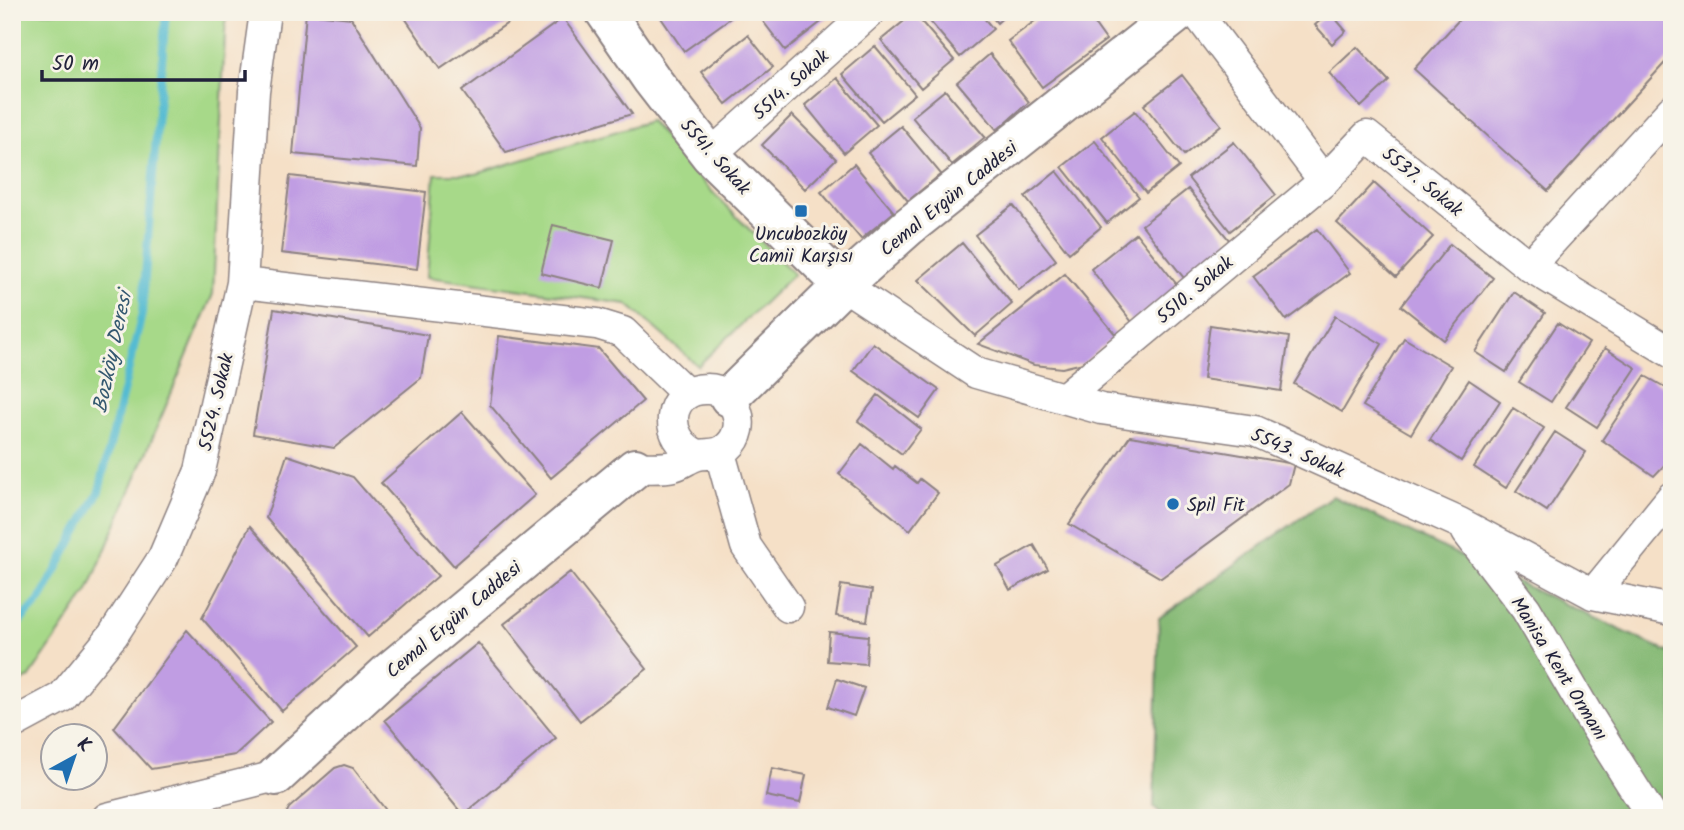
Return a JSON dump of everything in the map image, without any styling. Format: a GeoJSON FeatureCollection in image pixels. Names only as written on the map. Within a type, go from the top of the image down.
{"type":"FeatureCollection","features":[{"type":"Feature","properties":{"kind":"street","name":"5524. Sokak"},"geometry":{"type":"LineString","coordinates":[[12,724],[62,697],[113,635],[163,558],[200,471],[242,283],[254,90],[265,12]]}},
{"type":"Feature","properties":{"kind":"street","name":"5541. Sokak"},"geometry":{"type":"LineString","coordinates":[[605,12],[652,80],[710,155],[843,285]]}},
{"type":"Feature","properties":{"kind":"street","name":"5514. Sokak"},"geometry":{"type":"LineString","coordinates":[[710,155],[870,12]]}},
{"type":"Feature","properties":{"kind":"street","name":"Cemal Ergün Caddesi"},"geometry":{"type":"LineString","coordinates":[[729,397],[843,285],[908,228],[1179,12]]}},
{"type":"Feature","properties":{"kind":"street"},"geometry":{"type":"LineString","coordinates":[[1196,12],[1324,181]]}},
{"type":"Feature","properties":{"kind":"street"},"geometry":{"type":"LineString","coordinates":[[1529,265],[1672,110]]}},
{"type":"Feature","properties":{"kind":"street","name":"5537. Sokak"},"geometry":{"type":"LineString","coordinates":[[1324,181],[1367,136],[1529,265],[1672,353]]}},
{"type":"Feature","properties":{"kind":"street","name":"5510. Sokak"},"geometry":{"type":"LineString","coordinates":[[1064,398],[1324,181]]}},
{"type":"Feature","properties":{"kind":"street"},"geometry":{"type":"LineString","coordinates":[[242,283],[597,324],[623,332],[687,394]]}},
{"type":"Feature","properties":{"kind":"street","name":"5543. Sokak"},"geometry":{"type":"LineString","coordinates":[[843,285],[976,373],[1101,409],[1255,430],[1460,523],[1593,594],[1672,610]]}},
{"type":"Feature","properties":{"kind":"street"},"geometry":{"type":"LineString","coordinates":[[635,468],[673,466],[709,454],[729,447],[739,427],[736,406],[729,397],[709,388],[687,394],[679,401],[673,422],[680,443],[688,450],[709,454]]}},
{"type":"Feature","properties":{"kind":"street","name":"Cemal Ergün Caddesi"},"geometry":{"type":"LineString","coordinates":[[276,776],[389,672],[675,433]]}},
{"type":"Feature","properties":{"kind":"street"},"geometry":{"type":"LineString","coordinates":[[709,454],[746,546],[788,607]]}},
{"type":"Feature","properties":{"kind":"street"},"geometry":{"type":"LineString","coordinates":[[1593,594],[1672,497]]}},
{"type":"Feature","properties":{"kind":"street","name":"Manisa Kent Ormanı"},"geometry":{"type":"LineString","coordinates":[[1460,523],[1526,609],[1653,818]]}},
{"type":"Feature","properties":{"kind":"street"},"geometry":{"type":"LineString","coordinates":[[107,818],[276,776]]}},
{"type":"Feature","properties":{"kind":"green space"},"geometry":{"type":"Polygon","coordinates":[[[12,12],[226,12],[213,294],[88,591],[29,678],[12,687],[12,12]]]}},
{"type":"Feature","properties":{"kind":"green space"},"geometry":{"type":"Polygon","coordinates":[[[650,121],[716,196],[794,274],[698,366],[627,304],[427,277],[435,174],[476,174],[650,121]]]}},
{"type":"Feature","properties":{"kind":"green space"},"geometry":{"type":"Polygon","coordinates":[[[1332,496],[1672,654],[1672,818],[1167,818],[1154,807],[1159,618],[1332,496]]]}},
{"type":"Feature","properties":{"kind":"building"},"geometry":{"type":"Polygon","coordinates":[[[401,12],[524,12],[440,69],[401,12]]]}},
{"type":"Feature","properties":{"kind":"building"},"geometry":{"type":"Polygon","coordinates":[[[657,12],[735,12],[736,14],[684,51],[657,12]]]}},
{"type":"Feature","properties":{"kind":"building"},"geometry":{"type":"Polygon","coordinates":[[[764,12],[834,12],[785,50],[759,16],[764,12]]]}},
{"type":"Feature","properties":{"kind":"building"},"geometry":{"type":"Polygon","coordinates":[[[922,12],[979,12],[993,29],[960,57],[922,12]]]}},
{"type":"Feature","properties":{"kind":"building"},"geometry":{"type":"Polygon","coordinates":[[[988,12],[1009,12],[997,23],[988,12]]]}},
{"type":"Feature","properties":{"kind":"building"},"geometry":{"type":"Polygon","coordinates":[[[1047,12],[1086,12],[1106,40],[1042,87],[1008,41],[1047,12]]]}},
{"type":"Feature","properties":{"kind":"building"},"geometry":{"type":"Polygon","coordinates":[[[1330,12],[1346,31],[1332,44],[1315,25],[1330,12]]]}},
{"type":"Feature","properties":{"kind":"building"},"geometry":{"type":"Polygon","coordinates":[[[1466,12],[1672,12],[1672,55],[1548,191],[1414,69],[1466,12]]]}},
{"type":"Feature","properties":{"kind":"building"},"geometry":{"type":"Polygon","coordinates":[[[306,13],[351,18],[420,128],[417,166],[293,154],[306,13]]]}},
{"type":"Feature","properties":{"kind":"building"},"geometry":{"type":"Polygon","coordinates":[[[914,13],[954,60],[921,88],[881,40],[914,13]]]}},
{"type":"Feature","properties":{"kind":"building"},"geometry":{"type":"Polygon","coordinates":[[[563,18],[632,114],[506,152],[462,91],[563,18]]]}},
{"type":"Feature","properties":{"kind":"building"},"geometry":{"type":"Polygon","coordinates":[[[748,35],[773,67],[726,104],[701,72],[748,35]]]}},
{"type":"Feature","properties":{"kind":"building"},"geometry":{"type":"Polygon","coordinates":[[[875,46],[915,94],[882,121],[842,74],[875,46]]]}},
{"type":"Feature","properties":{"kind":"building"},"geometry":{"type":"Polygon","coordinates":[[[1357,47],[1389,81],[1361,107],[1329,73],[1357,47]]]}},
{"type":"Feature","properties":{"kind":"building"},"geometry":{"type":"Polygon","coordinates":[[[990,54],[1029,102],[997,130],[957,82],[990,54]]]}},
{"type":"Feature","properties":{"kind":"building"},"geometry":{"type":"Polygon","coordinates":[[[1182,75],[1221,125],[1184,155],[1144,105],[1182,75]]]}},
{"type":"Feature","properties":{"kind":"building"},"geometry":{"type":"Polygon","coordinates":[[[837,78],[877,125],[844,153],[805,105],[837,78]]]}},
{"type":"Feature","properties":{"kind":"building"},"geometry":{"type":"Polygon","coordinates":[[[945,90],[985,137],[952,165],[912,117],[945,90]]]}},
{"type":"Feature","properties":{"kind":"building"},"geometry":{"type":"Polygon","coordinates":[[[1135,111],[1179,167],[1146,193],[1102,137],[1135,111]]]}},
{"type":"Feature","properties":{"kind":"building"},"geometry":{"type":"Polygon","coordinates":[[[792,115],[836,159],[805,189],[762,145],[792,115]]]}},
{"type":"Feature","properties":{"kind":"building"},"geometry":{"type":"Polygon","coordinates":[[[901,126],[941,174],[908,201],[868,153],[901,126]]]}},
{"type":"Feature","properties":{"kind":"building"},"geometry":{"type":"Polygon","coordinates":[[[1095,141],[1139,197],[1107,223],[1062,167],[1095,141]]]}},
{"type":"Feature","properties":{"kind":"building"},"geometry":{"type":"Polygon","coordinates":[[[1234,142],[1276,195],[1230,231],[1188,178],[1234,142]]]}},
{"type":"Feature","properties":{"kind":"building"},"geometry":{"type":"Polygon","coordinates":[[[854,164],[894,212],[861,239],[821,192],[854,164]]]}},
{"type":"Feature","properties":{"kind":"building"},"geometry":{"type":"Polygon","coordinates":[[[1057,171],[1101,227],[1069,253],[1025,197],[1057,171]]]}},
{"type":"Feature","properties":{"kind":"building"},"geometry":{"type":"Polygon","coordinates":[[[290,176],[426,192],[417,269],[281,253],[290,176]]]}},
{"type":"Feature","properties":{"kind":"building"},"geometry":{"type":"Polygon","coordinates":[[[1374,183],[1433,237],[1396,277],[1337,223],[1374,183]]]}},
{"type":"Feature","properties":{"kind":"building"},"geometry":{"type":"Polygon","coordinates":[[[1188,189],[1230,241],[1184,278],[1142,225],[1188,189]]]}},
{"type":"Feature","properties":{"kind":"building"},"geometry":{"type":"Polygon","coordinates":[[[1013,205],[1056,260],[1019,290],[975,235],[1013,205]]]}},
{"type":"Feature","properties":{"kind":"building"},"geometry":{"type":"Polygon","coordinates":[[[553,225],[614,240],[602,288],[541,273],[553,225]]]}},
{"type":"Feature","properties":{"kind":"building"},"geometry":{"type":"Polygon","coordinates":[[[1317,229],[1350,273],[1286,320],[1253,276],[1317,229]]]}},
{"type":"Feature","properties":{"kind":"building"},"geometry":{"type":"Polygon","coordinates":[[[1136,233],[1178,286],[1132,322],[1091,269],[1136,233]]]}},
{"type":"Feature","properties":{"kind":"building"},"geometry":{"type":"Polygon","coordinates":[[[962,243],[1012,304],[975,336],[918,280],[962,243]]]}},
{"type":"Feature","properties":{"kind":"building"},"geometry":{"type":"Polygon","coordinates":[[[1450,244],[1493,278],[1444,340],[1401,306],[1450,244]]]}},
{"type":"Feature","properties":{"kind":"building"},"geometry":{"type":"Polygon","coordinates":[[[1065,274],[1116,335],[1083,363],[1062,368],[1034,365],[978,344],[1065,274]]]}},
{"type":"Feature","properties":{"kind":"building"},"geometry":{"type":"Polygon","coordinates":[[[1514,292],[1545,313],[1506,372],[1475,352],[1514,292]]]}},
{"type":"Feature","properties":{"kind":"building"},"geometry":{"type":"Polygon","coordinates":[[[274,309],[428,335],[421,378],[334,448],[253,434],[274,309]]]}},
{"type":"Feature","properties":{"kind":"building"},"geometry":{"type":"Polygon","coordinates":[[[1335,316],[1382,344],[1342,412],[1294,384],[1335,316]]]}},
{"type":"Feature","properties":{"kind":"building"},"geometry":{"type":"Polygon","coordinates":[[[1558,323],[1589,343],[1551,402],[1519,382],[1558,323]]]}},
{"type":"Feature","properties":{"kind":"building"},"geometry":{"type":"Polygon","coordinates":[[[1210,325],[1289,337],[1281,391],[1203,379],[1210,325]]]}},
{"type":"Feature","properties":{"kind":"building"},"geometry":{"type":"Polygon","coordinates":[[[499,336],[599,349],[643,401],[551,478],[490,405],[499,336]]]}},
{"type":"Feature","properties":{"kind":"building"},"geometry":{"type":"Polygon","coordinates":[[[1404,338],[1451,366],[1411,434],[1363,406],[1404,338]]]}},
{"type":"Feature","properties":{"kind":"building"},"geometry":{"type":"Polygon","coordinates":[[[873,343],[939,390],[919,418],[853,371],[873,343]]]}},
{"type":"Feature","properties":{"kind":"building"},"geometry":{"type":"Polygon","coordinates":[[[1605,348],[1636,368],[1597,427],[1566,407],[1605,348]]]}},
{"type":"Feature","properties":{"kind":"building"},"geometry":{"type":"Polygon","coordinates":[[[1645,376],[1672,391],[1672,457],[1654,476],[1602,440],[1645,376]]]}},
{"type":"Feature","properties":{"kind":"building"},"geometry":{"type":"Polygon","coordinates":[[[1469,380],[1500,401],[1461,461],[1430,440],[1469,380]]]}},
{"type":"Feature","properties":{"kind":"building"},"geometry":{"type":"Polygon","coordinates":[[[878,395],[921,429],[902,454],[858,421],[878,395]]]}},
{"type":"Feature","properties":{"kind":"building"},"geometry":{"type":"Polygon","coordinates":[[[1513,408],[1544,428],[1506,488],[1474,467],[1513,408]]]}},
{"type":"Feature","properties":{"kind":"building"},"geometry":{"type":"Polygon","coordinates":[[[462,412],[535,495],[454,566],[381,483],[462,412]]]}},
{"type":"Feature","properties":{"kind":"building"},"geometry":{"type":"Polygon","coordinates":[[[1555,432],[1586,452],[1547,511],[1516,491],[1555,432]]]}},
{"type":"Feature","properties":{"kind":"building","name":"Spil Fit"},"geometry":{"type":"Polygon","coordinates":[[[1130,436],[1294,464],[1289,484],[1161,578],[1069,524],[1130,436]]]}},
{"type":"Feature","properties":{"kind":"building"},"geometry":{"type":"Polygon","coordinates":[[[862,444],[893,469],[895,466],[917,483],[920,479],[938,493],[910,530],[839,474],[862,444]]]}},
{"type":"Feature","properties":{"kind":"building"},"geometry":{"type":"Polygon","coordinates":[[[287,455],[353,477],[438,576],[368,637],[266,518],[287,455]]]}},
{"type":"Feature","properties":{"kind":"building"},"geometry":{"type":"Polygon","coordinates":[[[250,526],[356,647],[282,711],[202,618],[250,526]]]}},
{"type":"Feature","properties":{"kind":"building"},"geometry":{"type":"Polygon","coordinates":[[[1034,545],[1048,569],[1010,590],[997,566],[1034,545]]]}},
{"type":"Feature","properties":{"kind":"building"},"geometry":{"type":"Polygon","coordinates":[[[570,572],[647,669],[580,721],[504,624],[570,572]]]}},
{"type":"Feature","properties":{"kind":"building"},"geometry":{"type":"Polygon","coordinates":[[[841,585],[872,590],[867,621],[836,616],[841,585]]]}},
{"type":"Feature","properties":{"kind":"building"},"geometry":{"type":"Polygon","coordinates":[[[187,630],[271,722],[235,755],[151,769],[114,728],[187,630]]]}},
{"type":"Feature","properties":{"kind":"building"},"geometry":{"type":"Polygon","coordinates":[[[829,632],[868,636],[866,664],[827,661],[829,632]]]}},
{"type":"Feature","properties":{"kind":"building"},"geometry":{"type":"Polygon","coordinates":[[[478,643],[556,738],[463,815],[385,720],[478,643]]]}},
{"type":"Feature","properties":{"kind":"building"},"geometry":{"type":"Polygon","coordinates":[[[837,679],[864,688],[854,716],[828,707],[837,679]]]}},
{"type":"Feature","properties":{"kind":"building"},"geometry":{"type":"Polygon","coordinates":[[[344,765],[353,768],[392,818],[284,818],[289,808],[335,768],[344,765]]]}},
{"type":"Feature","properties":{"kind":"building"},"geometry":{"type":"Polygon","coordinates":[[[772,768],[806,775],[800,803],[766,796],[772,768]]]}},
{"type":"Feature","properties":{"kind":"waterway","name":"Bozköy Deresi"},"geometry":{"type":"LineString","coordinates":[[12,630],[40,600],[99,491],[142,314],[166,12]]}},
{"type":"Feature","properties":{"kind":"place","name":"Uncubozköy Camii Karşısı"},"geometry":{"type":"Point","coordinates":[801,211]}},
{"type":"Feature","properties":{"kind":"place","name":"Spil Fit"},"geometry":{"type":"Point","coordinates":[1173,504]}}]}
